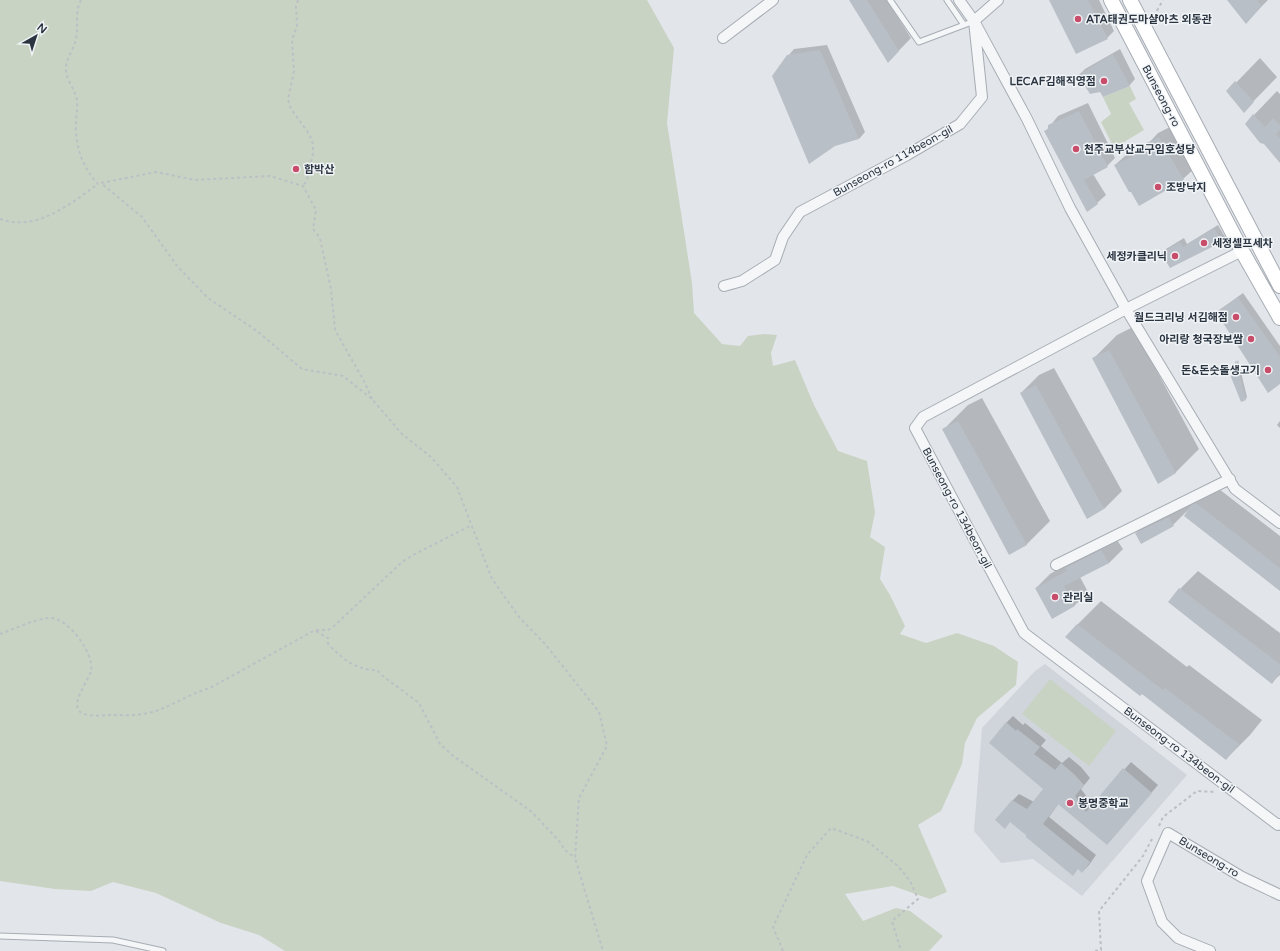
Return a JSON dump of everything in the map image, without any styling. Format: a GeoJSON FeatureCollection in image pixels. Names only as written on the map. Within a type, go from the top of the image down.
{"type":"FeatureCollection","features":[{"type":"Feature","properties":{"kind":"main road","name":"Bunseong-ro"},"geometry":{"type":"LineString","coordinates":[[1111,0],[1242,252],[1280,318]]}},
{"type":"Feature","properties":{"kind":"main road","name":"Bunseong-ro"},"geometry":{"type":"LineString","coordinates":[[1130,0],[1280,286]]}},
{"type":"Feature","properties":{"kind":"street"},"geometry":{"type":"LineString","coordinates":[[723,38],[772,0]]}},
{"type":"Feature","properties":{"kind":"street"},"geometry":{"type":"LineString","coordinates":[[958,0],[969,23],[1027,119],[1070,208],[1126,309],[1236,489],[1280,523]]}},
{"type":"Feature","properties":{"kind":"street"},"geometry":{"type":"LineString","coordinates":[[969,23],[998,0]]}},
{"type":"Feature","properties":{"kind":"street","name":"Bunseong-ro 114beon-gil"},"geometry":{"type":"LineString","coordinates":[[724,286],[742,281],[775,260],[783,237],[800,212],[908,155],[960,124],[982,97],[969,23]]}},
{"type":"Feature","properties":{"kind":"street","name":"Bunseong-ro 134beon-gil"},"geometry":{"type":"LineString","coordinates":[[1242,252],[1126,309],[923,417],[915,428],[1024,633],[1278,825],[1280,824]]}},
{"type":"Feature","properties":{"kind":"street"},"geometry":{"type":"LineString","coordinates":[[1056,565],[1230,478]]}},
{"type":"Feature","properties":{"kind":"street","name":"Bunseong-ro"},"geometry":{"type":"LineString","coordinates":[[1210,951],[1178,938],[1162,922],[1147,881],[1168,833],[1242,877],[1280,895]]}},
{"type":"Feature","properties":{"kind":"lane"},"geometry":{"type":"LineString","coordinates":[[890,0],[919,42],[969,23],[947,0]]}},
{"type":"Feature","properties":{"kind":"lane"},"geometry":{"type":"LineString","coordinates":[[0,936],[113,940],[163,951]]}},
{"type":"Feature","properties":{"kind":"path"},"geometry":{"type":"LineString","coordinates":[[81,0],[76,14],[76,40],[66,67],[66,74],[76,99],[76,131],[81,158],[86,169],[100,183],[142,218],[178,267],[208,298],[257,331],[302,369],[343,376],[372,399],[402,434],[431,456],[457,487],[492,580],[519,617],[546,645],[599,712],[607,746],[579,798],[575,858],[603,951]]}},
{"type":"Feature","properties":{"kind":"path"},"geometry":{"type":"LineString","coordinates":[[298,0],[296,6],[296,26],[292,40],[294,71],[288,100],[291,109],[307,131],[313,145],[313,153],[307,180],[303,186]]}},
{"type":"Feature","properties":{"kind":"path"},"geometry":{"type":"LineString","coordinates":[[0,219],[15,223],[48,216],[58,212],[100,183],[156,172],[195,180],[270,176],[303,186],[316,210],[313,229],[320,238],[330,289],[335,330],[365,383],[372,399]]}},
{"type":"Feature","properties":{"kind":"path"},"geometry":{"type":"LineString","coordinates":[[0,634],[49,618],[59,620],[71,629],[83,644],[91,664],[91,671],[79,695],[78,707],[81,712],[84,714],[94,715],[141,714],[164,707],[198,691],[210,688],[315,630],[328,630],[402,562],[472,525]]}},
{"type":"Feature","properties":{"kind":"path"},"geometry":{"type":"LineString","coordinates":[[315,630],[328,638],[328,644],[346,661],[369,670],[377,670],[419,703],[440,744],[461,762],[532,812],[559,841],[565,850],[575,858]]}},
{"type":"Feature","properties":{"kind":"path"},"geometry":{"type":"LineString","coordinates":[[783,951],[773,927],[807,855],[831,828],[867,841],[898,866],[910,881],[918,899],[892,921],[901,951]]}},
{"type":"Feature","properties":{"kind":"shaded area","name":"봉명중학교"},"geometry":{"type":"Polygon","coordinates":[[[1045,664],[1187,775],[1082,896],[1033,859],[1001,863],[974,831],[982,728],[1035,671],[1045,664]]]}},
{"type":"Feature","properties":{"kind":"green space"},"geometry":{"type":"Polygon","coordinates":[[[0,0],[647,0],[674,48],[667,123],[692,283],[694,313],[722,344],[740,346],[748,336],[764,334],[777,335],[771,353],[773,366],[795,360],[814,405],[838,451],[867,461],[875,512],[870,537],[885,547],[880,579],[890,595],[905,626],[900,634],[926,643],[957,633],[994,646],[1018,662],[1016,685],[977,718],[965,743],[962,764],[941,811],[918,825],[947,892],[930,899],[893,886],[845,894],[863,921],[896,908],[910,911],[943,936],[929,951],[285,951],[259,935],[221,923],[156,893],[113,882],[91,891],[55,889],[0,881],[0,0]]]}},
{"type":"Feature","properties":{"kind":"green space"},"geometry":{"type":"Polygon","coordinates":[[[1130,86],[1136,99],[1129,103],[1144,130],[1114,148],[1101,122],[1111,114],[1103,97],[1130,86]]]}},
{"type":"Feature","properties":{"kind":"green space"},"geometry":{"type":"Polygon","coordinates":[[[1050,679],[1116,731],[1089,766],[1022,714],[1050,679]]]}},
{"type":"Feature","properties":{"kind":"building"},"geometry":{"type":"Polygon","coordinates":[[[849,0],[867,0],[899,51],[888,63],[849,0]]]}},
{"type":"Feature","properties":{"kind":"building","name":"ATA태권도마샬아츠 외동관"},"geometry":{"type":"Polygon","coordinates":[[[1049,0],[1088,0],[1108,39],[1076,54],[1049,0]]]}},
{"type":"Feature","properties":{"kind":"building"},"geometry":{"type":"Polygon","coordinates":[[[1227,0],[1257,0],[1262,6],[1246,24],[1227,0]]]}},
{"type":"Feature","properties":{"kind":"building"},"geometry":{"type":"Polygon","coordinates":[[[820,50],[859,139],[835,146],[809,164],[772,76],[787,55],[820,50]]]}},
{"type":"Feature","properties":{"kind":"building","name":"LECAF김해직영점"},"geometry":{"type":"Polygon","coordinates":[[[1113,54],[1130,86],[1103,97],[1100,92],[1090,94],[1078,75],[1113,54]]]}},
{"type":"Feature","properties":{"kind":"building"},"geometry":{"type":"Polygon","coordinates":[[[1235,81],[1254,102],[1244,113],[1226,91],[1235,81]]]}},
{"type":"Feature","properties":{"kind":"building","name":"천주교부산교구임호성당"},"geometry":{"type":"Polygon","coordinates":[[[1079,111],[1108,167],[1084,180],[1098,204],[1087,212],[1044,131],[1048,129],[1048,125],[1079,111]]]}},
{"type":"Feature","properties":{"kind":"building"},"geometry":{"type":"Polygon","coordinates":[[[1253,114],[1265,127],[1273,118],[1280,125],[1280,130],[1276,134],[1280,139],[1280,163],[1264,144],[1260,143],[1245,124],[1253,114]]]}},
{"type":"Feature","properties":{"kind":"building"},"geometry":{"type":"Polygon","coordinates":[[[1159,137],[1184,180],[1139,206],[1131,192],[1129,192],[1114,165],[1148,149],[1146,143],[1159,137]]]}},
{"type":"Feature","properties":{"kind":"building"},"geometry":{"type":"Polygon","coordinates":[[[1214,228],[1222,242],[1170,268],[1161,253],[1180,242],[1183,247],[1214,228]]]}},
{"type":"Feature","properties":{"kind":"building"},"geometry":{"type":"Polygon","coordinates":[[[1238,297],[1280,357],[1280,384],[1268,393],[1216,312],[1238,297]]]}},
{"type":"Feature","properties":{"kind":"building"},"geometry":{"type":"Polygon","coordinates":[[[1109,350],[1176,473],[1158,484],[1092,358],[1109,350]]]}},
{"type":"Feature","properties":{"kind":"building"},"geometry":{"type":"Polygon","coordinates":[[[1236,360],[1246,400],[1241,402],[1231,377],[1236,360]]]}},
{"type":"Feature","properties":{"kind":"building"},"geometry":{"type":"Polygon","coordinates":[[[1036,385],[1104,509],[1087,519],[1020,393],[1036,385]]]}},
{"type":"Feature","properties":{"kind":"building"},"geometry":{"type":"Polygon","coordinates":[[[958,421],[1027,545],[1009,555],[942,429],[958,421]]]}},
{"type":"Feature","properties":{"kind":"building"},"geometry":{"type":"Polygon","coordinates":[[[1196,503],[1280,568],[1280,591],[1184,516],[1191,505],[1196,503]]]}},
{"type":"Feature","properties":{"kind":"building"},"geometry":{"type":"Polygon","coordinates":[[[1169,517],[1174,526],[1141,544],[1135,533],[1169,517]]]}},
{"type":"Feature","properties":{"kind":"building"},"geometry":{"type":"Polygon","coordinates":[[[1101,550],[1109,563],[1064,586],[1075,606],[1052,619],[1035,588],[1067,571],[1065,568],[1101,550]]]}},
{"type":"Feature","properties":{"kind":"building"},"geometry":{"type":"Polygon","coordinates":[[[1179,588],[1280,664],[1280,673],[1272,684],[1168,602],[1179,588]]]}},
{"type":"Feature","properties":{"kind":"building"},"geometry":{"type":"Polygon","coordinates":[[[1077,624],[1163,690],[1165,688],[1239,744],[1226,760],[1142,694],[1140,696],[1065,637],[1077,624]]]}},
{"type":"Feature","properties":{"kind":"building"},"geometry":{"type":"Polygon","coordinates":[[[1006,722],[1016,731],[1017,729],[1040,747],[1034,754],[1055,770],[1061,763],[1084,785],[1075,796],[1086,812],[1123,768],[1152,793],[1107,845],[1058,804],[1043,824],[1090,862],[1082,873],[1078,869],[1073,876],[1010,822],[1005,829],[995,820],[1012,800],[1027,809],[1043,789],[989,743],[1006,722]]]}},
{"type":"Feature","properties":{"kind":"place","name":"ATA태권도마샬아츠 외동관"},"geometry":{"type":"Point","coordinates":[1078,19]}},
{"type":"Feature","properties":{"kind":"place","name":"LECAF김해직영점"},"geometry":{"type":"Point","coordinates":[1104,81]}},
{"type":"Feature","properties":{"kind":"place","name":"천주교부산교구임호성당"},"geometry":{"type":"Point","coordinates":[1076,149]}},
{"type":"Feature","properties":{"kind":"place","name":"함박산"},"geometry":{"type":"Point","coordinates":[296,169]}},
{"type":"Feature","properties":{"kind":"place","name":"조방낙지"},"geometry":{"type":"Point","coordinates":[1158,187]}},
{"type":"Feature","properties":{"kind":"place","name":"세정셀프세차"},"geometry":{"type":"Point","coordinates":[1204,243]}},
{"type":"Feature","properties":{"kind":"place","name":"세정카클리닉"},"geometry":{"type":"Point","coordinates":[1175,256]}},
{"type":"Feature","properties":{"kind":"place","name":"월드크리닝 서김해점"},"geometry":{"type":"Point","coordinates":[1236,317]}},
{"type":"Feature","properties":{"kind":"place","name":"아리랑 청국장보쌈"},"geometry":{"type":"Point","coordinates":[1251,339]}},
{"type":"Feature","properties":{"kind":"place","name":"돈&돈숫돌생고기"},"geometry":{"type":"Point","coordinates":[1268,370]}},
{"type":"Feature","properties":{"kind":"place","name":"관리실"},"geometry":{"type":"Point","coordinates":[1055,597]}},
{"type":"Feature","properties":{"kind":"place","name":"봉명중학교"},"geometry":{"type":"Point","coordinates":[1070,803]}}]}
